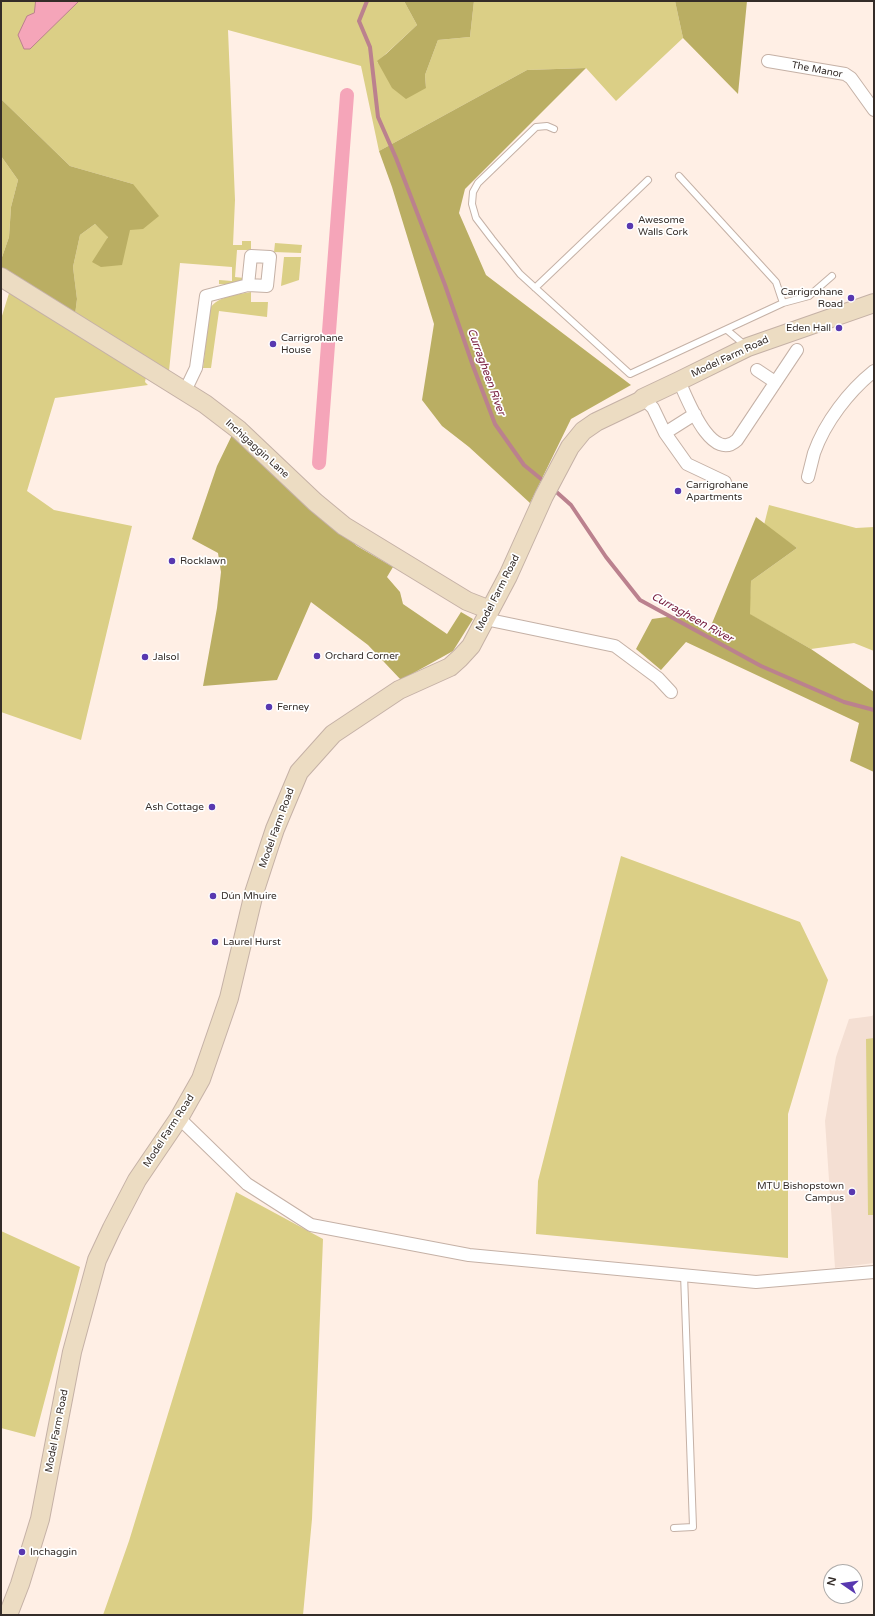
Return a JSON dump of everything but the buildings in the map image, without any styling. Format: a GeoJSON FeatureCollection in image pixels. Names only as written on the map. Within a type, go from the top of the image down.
{"type":"FeatureCollection","features":[{"type":"Feature","properties":{"kind":"main road","name":"Inchigaggin Lane"},"geometry":{"type":"LineString","coordinates":[[1,277],[205,404],[239,430],[315,502],[344,526],[487,614]]}},
{"type":"Feature","properties":{"kind":"main road","name":"Model Farm Road"},"geometry":{"type":"LineString","coordinates":[[8,1615],[20,1584],[40,1519],[72,1352],[97,1260],[137,1180],[179,1118],[201,1079],[229,998],[254,894],[267,853],[275,829],[299,772],[332,734],[399,690],[450,667],[470,646],[508,576],[554,476],[570,447],[583,431],[596,422],[640,401],[643,398],[748,347],[874,303]]}},
{"type":"Feature","properties":{"kind":"street","name":"The Manor"},"geometry":{"type":"LineString","coordinates":[[768,61],[845,74],[851,78],[874,110]]}},
{"type":"Feature","properties":{"kind":"street"},"geometry":{"type":"LineString","coordinates":[[185,391],[196,368],[206,296],[248,285]]}},
{"type":"Feature","properties":{"kind":"street"},"geometry":{"type":"LineString","coordinates":[[680,381],[703,430],[710,437],[723,445],[729,445],[737,440],[797,350]]}},
{"type":"Feature","properties":{"kind":"street"},"geometry":{"type":"LineString","coordinates":[[757,370],[776,382]]}},
{"type":"Feature","properties":{"kind":"street"},"geometry":{"type":"LineString","coordinates":[[808,477],[814,453],[825,430],[843,403],[874,371]]}},
{"type":"Feature","properties":{"kind":"street"},"geometry":{"type":"LineString","coordinates":[[643,398],[653,408],[665,433],[688,464],[725,482]]}},
{"type":"Feature","properties":{"kind":"street"},"geometry":{"type":"LineString","coordinates":[[665,433],[695,414]]}},
{"type":"Feature","properties":{"kind":"street"},"geometry":{"type":"LineString","coordinates":[[487,614],[615,646],[658,678],[671,692]]}},
{"type":"Feature","properties":{"kind":"street"},"geometry":{"type":"LineString","coordinates":[[179,1118],[247,1184],[310,1225],[469,1255],[684,1274],[756,1282],[874,1272]]}},
{"type":"Feature","properties":{"kind":"lane"},"geometry":{"type":"LineString","coordinates":[[554,129],[547,126],[536,127],[478,183],[473,192],[472,204],[476,218],[520,274],[630,374],[783,303],[809,296],[832,276]]}},
{"type":"Feature","properties":{"kind":"lane"},"geometry":{"type":"LineString","coordinates":[[679,176],[776,282],[783,303]]}},
{"type":"Feature","properties":{"kind":"lane"},"geometry":{"type":"LineString","coordinates":[[535,288],[648,180]]}},
{"type":"Feature","properties":{"kind":"lane"},"geometry":{"type":"LineString","coordinates":[[727,330],[748,347]]}},
{"type":"Feature","properties":{"kind":"lane"},"geometry":{"type":"LineString","coordinates":[[674,1528],[692,1527],[684,1274]]}},
{"type":"Feature","properties":{"kind":"shaded area"},"geometry":{"type":"Polygon","coordinates":[[[1,1],[404,1],[417,25],[377,62],[426,88],[425,75],[438,40],[470,37],[474,1],[675,1],[683,38],[616,101],[586,68],[527,70],[379,151],[361,66],[228,30],[235,200],[233,245],[242,245],[242,241],[251,241],[251,250],[237,250],[235,277],[244,278],[243,281],[232,285],[219,284],[219,280],[232,281],[232,267],[180,263],[169,371],[75,315],[77,299],[73,267],[80,235],[95,224],[108,236],[101,267],[133,184],[70,166],[1,99],[1,1]]]}},
{"type":"Feature","properties":{"kind":"shaded area"},"geometry":{"type":"Polygon","coordinates":[[[36,1],[78,2],[30,49],[24,49],[18,35],[27,16],[34,13],[36,1]]]}},
{"type":"Feature","properties":{"kind":"shaded area"},"geometry":{"type":"Polygon","coordinates":[[[404,1],[474,1],[470,37],[438,40],[425,75],[426,88],[406,99],[392,88],[377,61],[417,25],[404,1]]]}},
{"type":"Feature","properties":{"kind":"shaded area"},"geometry":{"type":"Polygon","coordinates":[[[675,1],[747,1],[738,94],[683,38],[675,1]]]}},
{"type":"Feature","properties":{"kind":"shaded area"},"geometry":{"type":"Polygon","coordinates":[[[586,68],[465,189],[459,213],[486,275],[631,385],[571,419],[530,503],[469,447],[442,426],[422,400],[434,324],[392,187],[379,151],[527,70],[586,68]]]}},
{"type":"Feature","properties":{"kind":"shaded area"},"geometry":{"type":"Polygon","coordinates":[[[1,99],[70,166],[133,184],[159,216],[143,229],[130,230],[122,265],[101,267],[92,262],[108,237],[95,224],[80,235],[73,267],[77,299],[75,315],[1,271],[1,260],[9,237],[11,207],[18,180],[1,156],[1,99]]]}},
{"type":"Feature","properties":{"kind":"shaded area"},"geometry":{"type":"Polygon","coordinates":[[[1,156],[18,180],[11,207],[9,237],[1,260],[1,156]]]}},
{"type":"Feature","properties":{"kind":"shaded area"},"geometry":{"type":"Polygon","coordinates":[[[275,243],[302,245],[301,253],[274,252],[275,243]]]}},
{"type":"Feature","properties":{"kind":"shaded area"},"geometry":{"type":"Polygon","coordinates":[[[284,257],[301,257],[299,280],[281,286],[284,257]]]}},
{"type":"Feature","properties":{"kind":"shaded area"},"geometry":{"type":"Polygon","coordinates":[[[10,290],[147,372],[145,382],[148,385],[55,398],[27,491],[54,510],[132,526],[81,740],[1,712],[1,319],[10,290]]]}},
{"type":"Feature","properties":{"kind":"shaded area"},"geometry":{"type":"Polygon","coordinates":[[[251,292],[251,302],[268,302],[267,317],[219,311],[211,368],[203,368],[210,308],[223,298],[251,292]]]}},
{"type":"Feature","properties":{"kind":"shaded area"},"geometry":{"type":"Polygon","coordinates":[[[233,433],[335,528],[357,546],[393,567],[387,577],[400,592],[403,604],[447,634],[461,612],[473,619],[453,651],[401,680],[368,645],[311,602],[277,680],[203,686],[217,608],[221,572],[218,553],[192,539],[217,466],[233,433]]]}},
{"type":"Feature","properties":{"kind":"shaded area"},"geometry":{"type":"Polygon","coordinates":[[[769,505],[856,528],[874,527],[874,651],[854,643],[811,649],[749,614],[751,581],[797,548],[764,525],[769,505]]]}},
{"type":"Feature","properties":{"kind":"shaded area"},"geometry":{"type":"Polygon","coordinates":[[[756,517],[797,548],[751,581],[750,614],[811,649],[874,692],[874,772],[850,761],[859,723],[686,642],[661,670],[636,649],[652,619],[681,615],[708,633],[756,517]]]}},
{"type":"Feature","properties":{"kind":"shaded area"},"geometry":{"type":"Polygon","coordinates":[[[621,856],[800,922],[828,980],[788,1114],[788,1258],[536,1234],[538,1181],[621,856]]]}},
{"type":"Feature","properties":{"kind":"shaded area","name":"MTU Bishopstown Campus"},"geometry":{"type":"Polygon","coordinates":[[[874,1014],[874,1263],[835,1268],[825,1121],[836,1057],[849,1019],[872,1016],[874,1014]]]}},
{"type":"Feature","properties":{"kind":"shaded area"},"geometry":{"type":"Polygon","coordinates":[[[874,1038],[874,1215],[868,1215],[866,1039],[874,1038]]]}},
{"type":"Feature","properties":{"kind":"shaded area"},"geometry":{"type":"Polygon","coordinates":[[[236,1192],[323,1239],[312,1519],[303,1615],[103,1615],[129,1541],[236,1192]]]}},
{"type":"Feature","properties":{"kind":"shaded area"},"geometry":{"type":"Polygon","coordinates":[[[1,1231],[80,1267],[35,1437],[1,1428],[1,1231]]]}},
{"type":"Feature","properties":{"kind":"waterway","name":"Curragheen River"},"geometry":{"type":"LineString","coordinates":[[367,1],[359,21],[370,47],[378,117],[396,158],[445,285],[495,424],[524,465],[546,483]]}},
{"type":"Feature","properties":{"kind":"waterway"},"geometry":{"type":"LineString","coordinates":[[319,463],[347,95]]}},
{"type":"Feature","properties":{"kind":"waterway","name":"Curragheen River"},"geometry":{"type":"LineString","coordinates":[[552,488],[571,505],[606,557],[640,600],[761,666],[844,702],[874,710]]}},
{"type":"Feature","properties":{"kind":"place","name":"Awesome Walls Cork"},"geometry":{"type":"Point","coordinates":[630,226]}},
{"type":"Feature","properties":{"kind":"place","name":"Carrigrohane Road"},"geometry":{"type":"Point","coordinates":[851,298]}},
{"type":"Feature","properties":{"kind":"place","name":"Eden Hall"},"geometry":{"type":"Point","coordinates":[839,328]}},
{"type":"Feature","properties":{"kind":"place","name":"Carrigrohane House"},"geometry":{"type":"Point","coordinates":[273,344]}},
{"type":"Feature","properties":{"kind":"place","name":"Carrigrohane Apartments"},"geometry":{"type":"Point","coordinates":[678,491]}},
{"type":"Feature","properties":{"kind":"place","name":"Rocklawn"},"geometry":{"type":"Point","coordinates":[172,561]}},
{"type":"Feature","properties":{"kind":"place","name":"Orchard Corner"},"geometry":{"type":"Point","coordinates":[317,656]}},
{"type":"Feature","properties":{"kind":"place","name":"Jalsol"},"geometry":{"type":"Point","coordinates":[145,657]}},
{"type":"Feature","properties":{"kind":"place","name":"Ferney"},"geometry":{"type":"Point","coordinates":[269,707]}},
{"type":"Feature","properties":{"kind":"place","name":"Ash Cottage"},"geometry":{"type":"Point","coordinates":[212,807]}},
{"type":"Feature","properties":{"kind":"place","name":"Dún Mhuire"},"geometry":{"type":"Point","coordinates":[213,896]}},
{"type":"Feature","properties":{"kind":"place","name":"Laurel Hurst"},"geometry":{"type":"Point","coordinates":[215,942]}},
{"type":"Feature","properties":{"kind":"place","name":"MTU Bishopstown Campus"},"geometry":{"type":"Point","coordinates":[852,1192]}},
{"type":"Feature","properties":{"kind":"place","name":"Inchaggin"},"geometry":{"type":"Point","coordinates":[22,1552]}}]}
